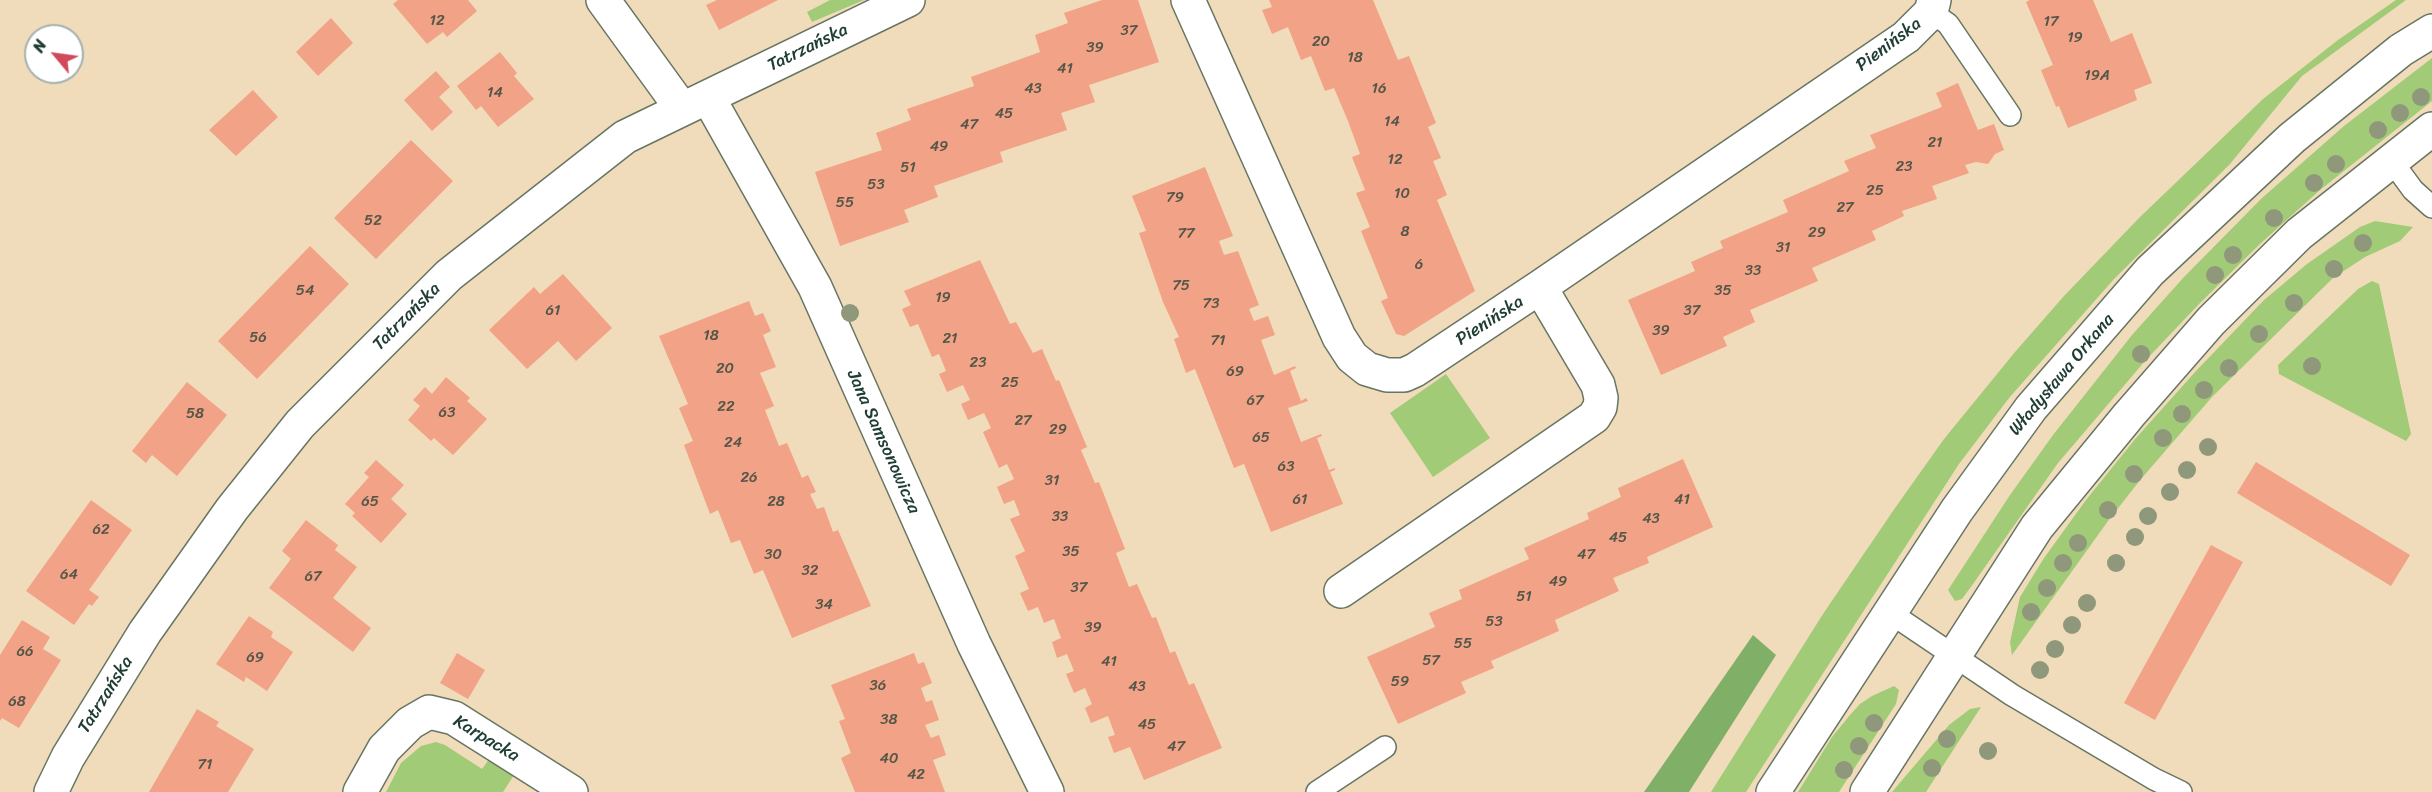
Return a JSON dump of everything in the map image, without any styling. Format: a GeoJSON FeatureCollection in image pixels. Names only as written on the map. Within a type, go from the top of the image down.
{"type":"FeatureCollection","features":[{"type":"Feature","properties":{"kind":"street","name":"Jana Samsonowicza"},"geometry":{"type":"LineString","coordinates":[[603,0],[695,103],[815,287],[974,644],[1047,792]]}},
{"type":"Feature","properties":{"kind":"street","name":"Tatrzańska"},"geometry":{"type":"LineString","coordinates":[[51,792],[68,757],[145,632],[232,509],[300,424],[449,275],[625,137],[908,0]]}},
{"type":"Feature","properties":{"kind":"street","name":"Pienińska"},"geometry":{"type":"LineString","coordinates":[[1188,0],[1339,337],[1352,357],[1367,369],[1388,375],[1404,375],[1540,287],[1906,37],[1932,6]]}},
{"type":"Feature","properties":{"kind":"street","name":"Władysława Orkana"},"geometry":{"type":"LineString","coordinates":[[1773,792],[1957,510],[2031,408],[2150,271],[2292,138],[2401,50],[2432,31]]}},
{"type":"Feature","properties":{"kind":"street"},"geometry":{"type":"LineString","coordinates":[[1867,792],[2037,527],[2129,415],[2211,321],[2299,234],[2432,129]]}},
{"type":"Feature","properties":{"kind":"street"},"geometry":{"type":"LineString","coordinates":[[1341,591],[1594,417],[1600,407],[1601,398],[1598,385],[1540,287]]}},
{"type":"Feature","properties":{"kind":"street","name":"Karpacka"},"geometry":{"type":"LineString","coordinates":[[360,792],[384,749],[410,723],[429,712],[454,718],[572,792]]}},
{"type":"Feature","properties":{"kind":"lane"},"geometry":{"type":"LineString","coordinates":[[1932,6],[1948,24],[2010,115]]}},
{"type":"Feature","properties":{"kind":"lane"},"geometry":{"type":"LineString","coordinates":[[2391,160],[2413,190],[2432,207]]}},
{"type":"Feature","properties":{"kind":"lane"},"geometry":{"type":"LineString","coordinates":[[1889,612],[2150,785],[2181,792]]}},
{"type":"Feature","properties":{"kind":"lane"},"geometry":{"type":"LineString","coordinates":[[1317,792],[1385,747]]}},
{"type":"Feature","properties":{"kind":"green space"},"geometry":{"type":"Polygon","coordinates":[[[830,0],[864,0],[812,22],[807,12],[830,0]]]}},
{"type":"Feature","properties":{"kind":"green space"},"geometry":{"type":"Polygon","coordinates":[[[2396,0],[2406,0],[2302,76],[2230,164],[2114,279],[2009,398],[1959,464],[1746,792],[1711,792],[1823,614],[1895,508],[1944,439],[2015,352],[2064,296],[2139,218],[2263,99],[2338,40],[2396,0]]]}},
{"type":"Feature","properties":{"kind":"green space"},"geometry":{"type":"Polygon","coordinates":[[[2432,58],[2432,101],[2320,190],[2261,243],[2199,304],[2145,361],[2058,463],[1962,599],[1955,601],[1948,590],[2010,495],[2053,435],[2132,335],[2184,277],[2262,198],[2344,126],[2432,58]]]}},
{"type":"Feature","properties":{"kind":"green space"},"geometry":{"type":"Polygon","coordinates":[[[2375,221],[2413,227],[2400,241],[2365,257],[2333,278],[2212,397],[2108,521],[2012,655],[2010,642],[2020,597],[2044,558],[2086,500],[2136,438],[2264,300],[2307,264],[2360,227],[2375,221]]]}},
{"type":"Feature","properties":{"kind":"green space"},"geometry":{"type":"Polygon","coordinates":[[[2372,281],[2379,284],[2411,434],[2406,441],[2279,374],[2278,365],[2358,289],[2372,281]]]}},
{"type":"Feature","properties":{"kind":"green space"},"geometry":{"type":"Polygon","coordinates":[[[1446,374],[1490,438],[1433,477],[1390,413],[1446,374]]]}},
{"type":"Feature","properties":{"kind":"green space"},"geometry":{"type":"Polygon","coordinates":[[[1753,635],[1776,655],[1689,792],[1644,792],[1753,635]]]}},
{"type":"Feature","properties":{"kind":"green space"},"geometry":{"type":"Polygon","coordinates":[[[1894,686],[1899,690],[1896,704],[1839,792],[1798,792],[1832,737],[1850,715],[1872,696],[1894,686]]]}},
{"type":"Feature","properties":{"kind":"green space"},"geometry":{"type":"Polygon","coordinates":[[[1981,707],[1926,792],[1892,792],[1949,725],[1970,709],[1981,707]]]}},
{"type":"Feature","properties":{"kind":"green space"},"geometry":{"type":"Polygon","coordinates":[[[436,742],[445,745],[482,769],[492,755],[516,772],[503,792],[386,792],[401,763],[421,746],[436,742]]]}},
{"type":"Feature","properties":{"kind":"building"},"geometry":{"type":"Polygon","coordinates":[[[398,0],[468,0],[477,11],[447,37],[443,32],[427,44],[393,4],[398,0]]]}},
{"type":"Feature","properties":{"kind":"building"},"geometry":{"type":"Polygon","coordinates":[[[717,0],[778,0],[719,30],[706,5],[717,0]]]}},
{"type":"Feature","properties":{"kind":"building"},"geometry":{"type":"Polygon","coordinates":[[[1102,0],[1138,0],[1159,62],[1089,85],[1095,102],[1061,113],[1067,130],[1000,152],[1003,162],[934,186],[938,197],[904,210],[909,222],[840,246],[815,172],[882,150],[876,133],[911,120],[907,109],[974,86],[971,77],[1040,52],[1035,35],[1068,23],[1064,13],[1102,0]]]}},
{"type":"Feature","properties":{"kind":"building"},"geometry":{"type":"Polygon","coordinates":[[[1269,0],[1373,0],[1398,60],[1409,56],[1436,123],[1428,127],[1441,158],[1433,161],[1447,195],[1437,200],[1475,291],[1404,336],[1396,334],[1381,301],[1388,298],[1361,231],[1370,227],[1356,193],[1365,190],[1352,157],[1360,154],[1348,121],[1334,88],[1325,91],[1311,56],[1301,60],[1288,27],[1272,34],[1262,10],[1272,7],[1269,0]]]}},
{"type":"Feature","properties":{"kind":"building"},"geometry":{"type":"Polygon","coordinates":[[[2030,0],[2093,0],[2111,42],[2132,33],[2152,83],[2134,90],[2137,100],[2068,128],[2059,106],[2056,107],[2041,70],[2053,65],[2026,2],[2030,0]]]}},
{"type":"Feature","properties":{"kind":"building"},"geometry":{"type":"Polygon","coordinates":[[[331,18],[353,43],[318,76],[296,52],[331,18]]]}},
{"type":"Feature","properties":{"kind":"building"},"geometry":{"type":"Polygon","coordinates":[[[500,52],[517,73],[514,76],[534,99],[498,127],[481,106],[476,110],[457,86],[500,52]]]}},
{"type":"Feature","properties":{"kind":"building"},"geometry":{"type":"Polygon","coordinates":[[[436,71],[450,87],[439,97],[453,112],[432,131],[404,100],[436,71]]]}},
{"type":"Feature","properties":{"kind":"building"},"geometry":{"type":"Polygon","coordinates":[[[1958,83],[1978,130],[1994,124],[2004,150],[1995,154],[1988,164],[1976,162],[1965,165],[1969,173],[1932,186],[1937,199],[1902,211],[1904,216],[1872,231],[1876,240],[1812,268],[1818,281],[1750,310],[1755,322],[1723,337],[1727,346],[1661,375],[1628,300],[1695,271],[1691,262],[1723,248],[1720,241],[1788,212],[1783,200],[1849,171],[1844,161],[1876,148],[1870,135],[1942,107],[1936,93],[1958,83]]]}},
{"type":"Feature","properties":{"kind":"building"},"geometry":{"type":"Polygon","coordinates":[[[253,90],[278,117],[236,156],[209,130],[253,90]]]}},
{"type":"Feature","properties":{"kind":"building"},"geometry":{"type":"Polygon","coordinates":[[[411,140],[453,181],[376,259],[334,218],[411,140]]]}},
{"type":"Feature","properties":{"kind":"building"},"geometry":{"type":"Polygon","coordinates":[[[1205,167],[1233,236],[1219,241],[1224,255],[1238,251],[1259,305],[1249,309],[1254,321],[1268,316],[1275,335],[1261,340],[1274,375],[1295,366],[1296,368],[1290,371],[1301,401],[1306,398],[1308,401],[1288,408],[1301,442],[1321,434],[1322,436],[1317,438],[1329,470],[1335,468],[1330,472],[1343,504],[1271,532],[1244,464],[1234,468],[1195,369],[1186,373],[1174,339],[1179,337],[1163,302],[1139,233],[1146,231],[1132,196],[1205,167]]]}},
{"type":"Feature","properties":{"kind":"building"},"geometry":{"type":"Polygon","coordinates":[[[310,246],[349,284],[257,379],[218,341],[310,246]]]}},
{"type":"Feature","properties":{"kind":"building"},"geometry":{"type":"Polygon","coordinates":[[[980,260],[1010,324],[1016,322],[1033,353],[1042,349],[1056,381],[1059,380],[1087,447],[1081,450],[1095,483],[1099,482],[1125,549],[1116,553],[1129,587],[1137,584],[1152,618],[1156,617],[1170,653],[1175,651],[1189,685],[1194,683],[1222,748],[1144,780],[1130,747],[1114,753],[1108,737],[1115,735],[1108,716],[1091,723],[1085,708],[1092,704],[1085,688],[1074,693],[1066,674],[1074,671],[1067,654],[1057,658],[1052,642],[1061,638],[1054,619],[1044,623],[1038,607],[1028,611],[1020,593],[1029,589],[1015,556],[1025,551],[1010,519],[1020,515],[1014,500],[1004,504],[997,487],[1014,479],[1007,464],[999,468],[983,432],[991,428],[984,413],[968,420],[961,404],[970,400],[963,385],[947,392],[939,374],[946,371],[939,354],[932,357],[918,324],[910,327],[902,309],[911,305],[904,291],[980,260]]]}},
{"type":"Feature","properties":{"kind":"building"},"geometry":{"type":"Polygon","coordinates":[[[563,274],[612,328],[576,361],[558,341],[527,369],[489,330],[534,287],[540,294],[563,274]]]}},
{"type":"Feature","properties":{"kind":"building"},"geometry":{"type":"Polygon","coordinates":[[[749,301],[755,316],[763,313],[771,331],[763,335],[776,367],[760,373],[774,406],[765,410],[779,446],[787,443],[802,478],[808,475],[816,492],[810,494],[817,509],[824,507],[833,532],[838,530],[871,606],[792,638],[763,570],[754,574],[740,540],[731,543],[718,510],[710,514],[684,445],[693,441],[679,408],[688,404],[659,336],[749,301]]]}},
{"type":"Feature","properties":{"kind":"building"},"geometry":{"type":"Polygon","coordinates":[[[446,377],[470,398],[467,401],[487,419],[453,455],[434,438],[431,441],[408,420],[420,406],[413,400],[425,387],[432,394],[446,377]]]}},
{"type":"Feature","properties":{"kind":"building"},"geometry":{"type":"Polygon","coordinates":[[[187,382],[227,415],[177,476],[152,455],[146,463],[132,451],[187,382]]]}},
{"type":"Feature","properties":{"kind":"building"},"geometry":{"type":"Polygon","coordinates":[[[1683,459],[1713,527],[1647,557],[1649,563],[1613,578],[1619,591],[1555,620],[1559,631],[1491,661],[1494,668],[1461,682],[1466,693],[1398,724],[1367,657],[1435,627],[1429,613],[1462,599],[1459,590],[1529,559],[1524,548],[1589,519],[1587,513],[1621,497],[1618,488],[1683,459]]]}},
{"type":"Feature","properties":{"kind":"building"},"geometry":{"type":"Polygon","coordinates":[[[376,460],[404,485],[391,499],[407,514],[381,543],[352,516],[355,513],[345,504],[369,477],[364,473],[376,460]]]}},
{"type":"Feature","properties":{"kind":"building"},"geometry":{"type":"Polygon","coordinates":[[[2256,462],[2410,555],[2391,586],[2237,493],[2256,462]]]}},
{"type":"Feature","properties":{"kind":"building"},"geometry":{"type":"Polygon","coordinates":[[[91,500],[132,530],[89,590],[99,597],[92,606],[89,604],[74,625],[26,591],[91,500]]]}},
{"type":"Feature","properties":{"kind":"building"},"geometry":{"type":"Polygon","coordinates":[[[306,520],[338,545],[335,550],[357,567],[333,598],[371,628],[353,652],[269,588],[291,559],[282,551],[306,520]]]}},
{"type":"Feature","properties":{"kind":"building"},"geometry":{"type":"Polygon","coordinates":[[[2211,545],[2243,562],[2155,720],[2124,703],[2211,545]]]}},
{"type":"Feature","properties":{"kind":"building"},"geometry":{"type":"Polygon","coordinates":[[[249,616],[273,632],[271,637],[293,652],[267,691],[246,677],[244,682],[216,664],[249,616]]]}},
{"type":"Feature","properties":{"kind":"building"},"geometry":{"type":"Polygon","coordinates":[[[22,620],[50,637],[43,649],[61,660],[19,728],[2,718],[0,721],[0,655],[22,620]]]}},
{"type":"Feature","properties":{"kind":"building"},"geometry":{"type":"Polygon","coordinates":[[[457,653],[485,670],[468,699],[440,683],[457,653]]]}},
{"type":"Feature","properties":{"kind":"building"},"geometry":{"type":"Polygon","coordinates":[[[914,653],[918,664],[924,662],[932,683],[921,688],[926,702],[932,700],[939,720],[925,725],[931,738],[939,735],[946,755],[933,760],[945,792],[855,792],[841,758],[851,753],[839,721],[845,719],[831,685],[914,653]]]}},
{"type":"Feature","properties":{"kind":"building"},"geometry":{"type":"Polygon","coordinates":[[[197,709],[219,722],[216,726],[254,749],[228,792],[149,792],[197,709]]]}}]}
